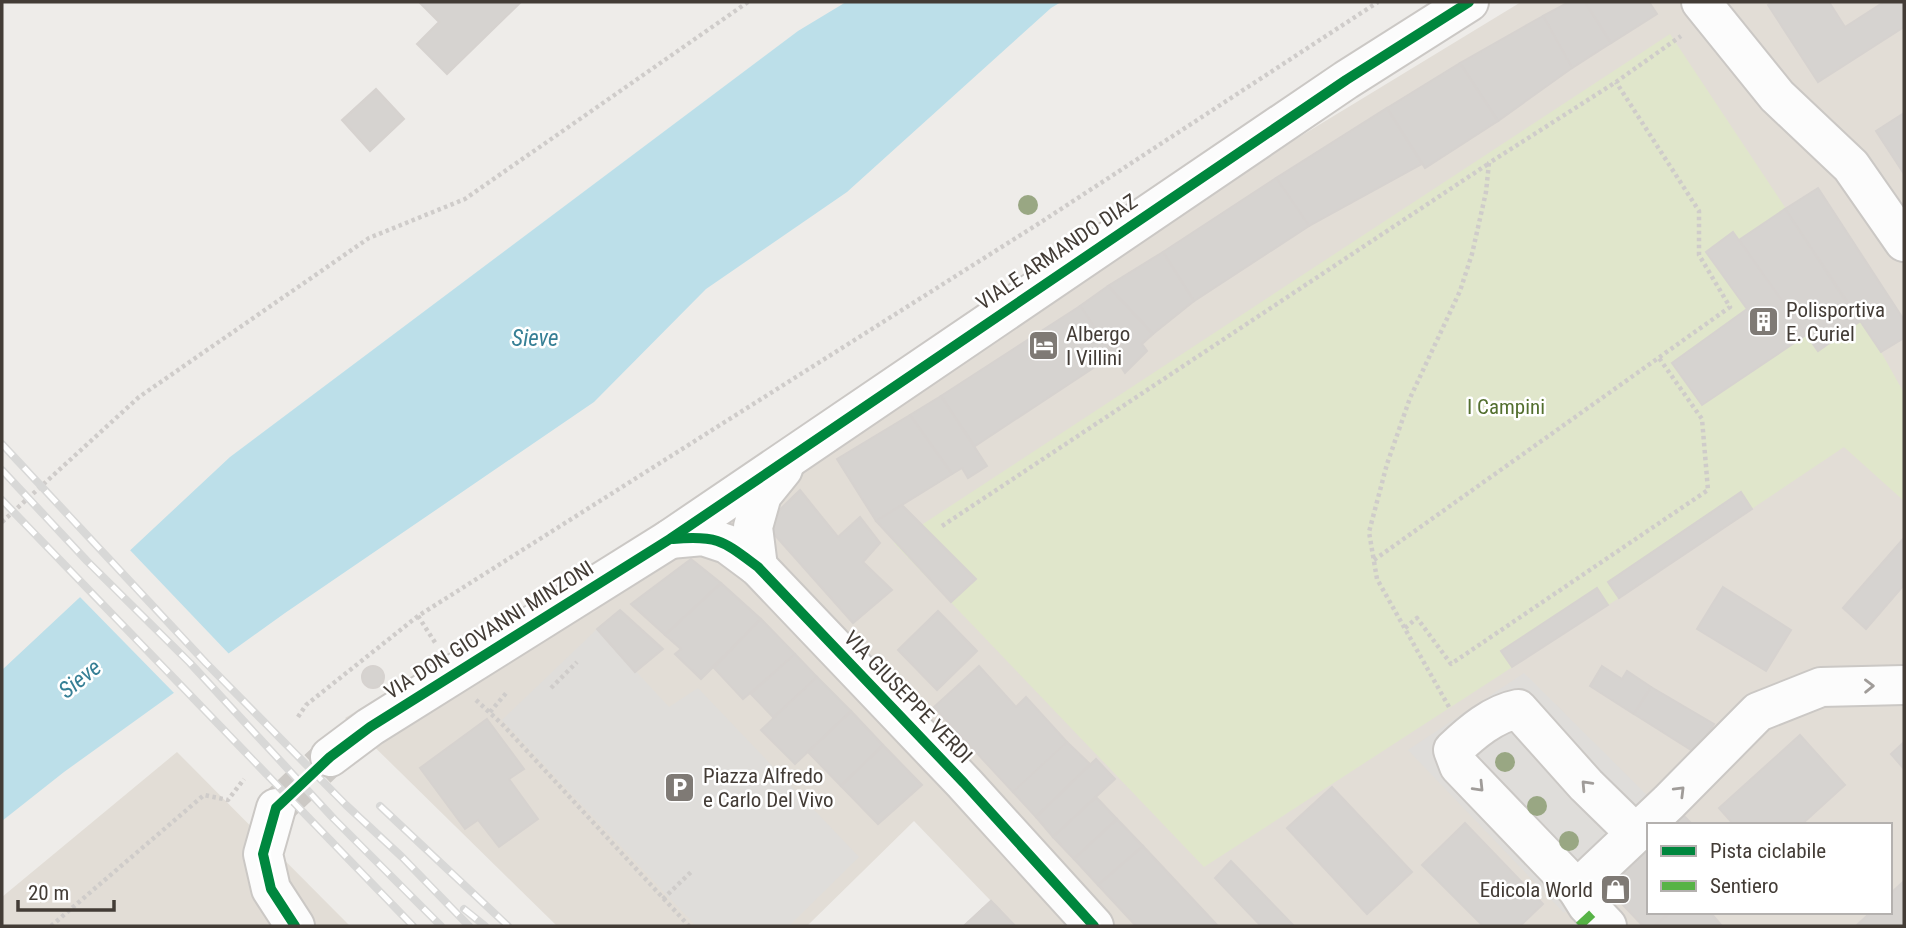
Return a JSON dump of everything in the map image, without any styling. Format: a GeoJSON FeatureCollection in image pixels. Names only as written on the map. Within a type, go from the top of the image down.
{"type":"FeatureCollection","features":[{"type":"Feature","properties":{"kind":"street","name":"VIALE ARMANDO DIAZ"},"geometry":{"type":"LineString","coordinates":[[670,539],[1346,80],[1469,2]]}},
{"type":"Feature","properties":{"kind":"street"},"geometry":{"type":"LineString","coordinates":[[1701,2],[1777,96],[1851,166],[1904,242]]}},
{"type":"Feature","properties":{"kind":"street"},"geometry":{"type":"LineString","coordinates":[[758,566],[752,527],[762,495],[795,453]]}},
{"type":"Feature","properties":{"kind":"street","name":"VIA GIUSEPPE VERDI"},"geometry":{"type":"LineString","coordinates":[[670,539],[703,536],[727,544],[758,566],[964,783],[1094,926]]}},
{"type":"Feature","properties":{"kind":"street","name":"VIA DON GIOVANNI MINZONI"},"geometry":{"type":"LineString","coordinates":[[330,757],[370,727],[670,539]]}},
{"type":"Feature","properties":{"kind":"street"},"geometry":{"type":"LineString","coordinates":[[1634,833],[1586,785],[1518,709],[1503,712],[1470,733],[1453,750],[1459,766],[1589,913],[1634,833],[1669,802],[1758,712],[1821,687],[1904,685]]}},
{"type":"Feature","properties":{"kind":"street"},"geometry":{"type":"LineString","coordinates":[[276,808],[263,855],[271,889],[295,926]]}},
{"type":"Feature","properties":{"kind":"path"},"geometry":{"type":"LineString","coordinates":[[2,522],[151,389],[369,238],[465,199],[748,2]]}},
{"type":"Feature","properties":{"kind":"path"},"geometry":{"type":"LineString","coordinates":[[298,717],[306,705],[418,616],[1038,224],[1378,2]]}},
{"type":"Feature","properties":{"kind":"path"},"geometry":{"type":"LineString","coordinates":[[942,526],[1489,163],[1616,82],[1681,36]]}},
{"type":"Feature","properties":{"kind":"path"},"geometry":{"type":"LineString","coordinates":[[1374,560],[1730,307],[1699,255],[1699,211],[1616,82]]}},
{"type":"Feature","properties":{"kind":"path"},"geometry":{"type":"LineString","coordinates":[[1453,714],[1377,579],[1369,532],[1409,398],[1460,291],[1468,267],[1486,192],[1489,163]]}},
{"type":"Feature","properties":{"kind":"path"},"geometry":{"type":"LineString","coordinates":[[1405,628],[1417,618],[1451,664],[1708,490],[1702,419],[1659,358]]}},
{"type":"Feature","properties":{"kind":"path"},"geometry":{"type":"LineString","coordinates":[[418,616],[438,647]]}},
{"type":"Feature","properties":{"kind":"path"},"geometry":{"type":"LineString","coordinates":[[551,688],[577,662]]}},
{"type":"Feature","properties":{"kind":"path"},"geometry":{"type":"LineString","coordinates":[[490,712],[507,692]]}},
{"type":"Feature","properties":{"kind":"path"},"geometry":{"type":"LineString","coordinates":[[475,699],[689,926]]}},
{"type":"Feature","properties":{"kind":"path"},"geometry":{"type":"LineString","coordinates":[[51,926],[205,795],[228,800],[244,779]]}},
{"type":"Feature","properties":{"kind":"path"},"geometry":{"type":"LineString","coordinates":[[663,898],[692,870]]}},
{"type":"Feature","properties":{"kind":"shaded area"},"geometry":{"type":"Polygon","coordinates":[[[1521,2],[1904,2],[1904,926],[1015,926],[914,821],[807,926],[557,926],[345,718],[1521,2]]]}},
{"type":"Feature","properties":{"kind":"shaded area","name":"Piazza Alfredo e Carlo Del Vivo"},"geometry":{"type":"Polygon","coordinates":[[[597,629],[669,707],[698,688],[859,857],[789,926],[696,926],[502,720],[597,629]]]}},
{"type":"Feature","properties":{"kind":"shaded area"},"geometry":{"type":"Polygon","coordinates":[[[1524,673],[1668,816],[1660,823],[1647,823],[1647,836],[1564,913],[1408,750],[1524,673]]]}},
{"type":"Feature","properties":{"kind":"shaded area"},"geometry":{"type":"Polygon","coordinates":[[[177,752],[350,926],[2,926],[2,897],[177,752]]]}},
{"type":"Feature","properties":{"kind":"green space","name":"I Campini"},"geometry":{"type":"Polygon","coordinates":[[[1670,34],[1881,352],[1904,393],[1904,501],[1844,447],[1619,598],[1204,867],[894,543],[1670,34]]]}},
{"type":"Feature","properties":{"kind":"water","name":"Sieve"},"geometry":{"type":"Polygon","coordinates":[[[846,2],[1061,2],[1051,8],[847,192],[706,289],[594,402],[285,613],[64,772],[2,821],[2,670],[230,457],[798,31],[846,2]]]}},
{"type":"Feature","properties":{"kind":"pier"},"geometry":{"type":"Polygon","coordinates":[[[128,548],[231,656],[176,695],[78,595],[128,548]]]}},
{"type":"Feature","properties":{"kind":"building"},"geometry":{"type":"Polygon","coordinates":[[[419,2],[521,2],[447,74],[417,44],[439,22],[419,2]]]}},
{"type":"Feature","properties":{"kind":"building"},"geometry":{"type":"Polygon","coordinates":[[[1569,2],[1585,2],[1611,43],[1572,68],[1543,16],[1569,2]]]}},
{"type":"Feature","properties":{"kind":"building"},"geometry":{"type":"Polygon","coordinates":[[[1585,2],[1649,2],[1657,14],[1611,43],[1585,2]]]}},
{"type":"Feature","properties":{"kind":"building"},"geometry":{"type":"Polygon","coordinates":[[[1772,2],[1829,2],[1845,27],[1884,2],[1904,2],[1904,27],[1818,82],[1768,5],[1772,2]]]}},
{"type":"Feature","properties":{"kind":"building"},"geometry":{"type":"Polygon","coordinates":[[[1543,16],[1572,68],[1498,121],[1460,63],[1543,16]]]}},
{"type":"Feature","properties":{"kind":"building"},"geometry":{"type":"Polygon","coordinates":[[[1460,63],[1498,121],[1425,168],[1387,108],[1460,63]]]}},
{"type":"Feature","properties":{"kind":"building"},"geometry":{"type":"Polygon","coordinates":[[[376,89],[404,119],[370,151],[342,120],[376,89]]]}},
{"type":"Feature","properties":{"kind":"building"},"geometry":{"type":"Polygon","coordinates":[[[1387,108],[1422,164],[1309,226],[1276,178],[1387,108]]]}},
{"type":"Feature","properties":{"kind":"building"},"geometry":{"type":"Polygon","coordinates":[[[1904,113],[1904,174],[1876,131],[1904,113]]]}},
{"type":"Feature","properties":{"kind":"building"},"geometry":{"type":"Polygon","coordinates":[[[1276,178],[1309,226],[1194,301],[1163,252],[1276,178]]]}},
{"type":"Feature","properties":{"kind":"building"},"geometry":{"type":"Polygon","coordinates":[[[1818,188],[1904,320],[1904,338],[1881,352],[1785,209],[1818,188]]]}},
{"type":"Feature","properties":{"kind":"building"},"geometry":{"type":"Polygon","coordinates":[[[1785,209],[1859,322],[1818,351],[1739,240],[1785,209]]]}},
{"type":"Feature","properties":{"kind":"building","name":"Polisportiva E. Curiel"},"geometry":{"type":"Polygon","coordinates":[[[1733,232],[1806,335],[1702,405],[1672,363],[1747,309],[1706,252],[1733,232]]]}},
{"type":"Feature","properties":{"kind":"building"},"geometry":{"type":"Polygon","coordinates":[[[1163,252],[1194,301],[1153,334],[1108,286],[1163,252]]]}},
{"type":"Feature","properties":{"kind":"building"},"geometry":{"type":"Polygon","coordinates":[[[1108,286],[1153,334],[1142,344],[1147,351],[1125,373],[1080,306],[1108,286]]]}},
{"type":"Feature","properties":{"kind":"building"},"geometry":{"type":"Polygon","coordinates":[[[1080,306],[1113,355],[975,446],[941,396],[1080,306]]]}},
{"type":"Feature","properties":{"kind":"building"},"geometry":{"type":"Polygon","coordinates":[[[941,396],[987,466],[968,478],[962,468],[952,474],[910,415],[941,396]]]}},
{"type":"Feature","properties":{"kind":"building"},"geometry":{"type":"Polygon","coordinates":[[[910,415],[952,474],[876,521],[837,459],[910,415]]]}},
{"type":"Feature","properties":{"kind":"building"},"geometry":{"type":"Polygon","coordinates":[[[800,490],[838,537],[860,517],[880,543],[863,562],[892,590],[853,623],[765,524],[800,490]]]}},
{"type":"Feature","properties":{"kind":"building"},"geometry":{"type":"Polygon","coordinates":[[[1741,492],[1752,509],[1619,598],[1608,582],[1741,492]]]}},
{"type":"Feature","properties":{"kind":"building"},"geometry":{"type":"Polygon","coordinates":[[[902,505],[976,579],[951,602],[876,521],[902,505]]]}},
{"type":"Feature","properties":{"kind":"building"},"geometry":{"type":"Polygon","coordinates":[[[1904,538],[1904,585],[1866,629],[1843,608],[1904,538]]]}},
{"type":"Feature","properties":{"kind":"building"},"geometry":{"type":"Polygon","coordinates":[[[691,559],[721,583],[665,635],[631,604],[691,559]]]}},
{"type":"Feature","properties":{"kind":"building"},"geometry":{"type":"Polygon","coordinates":[[[721,583],[761,619],[701,679],[675,654],[681,649],[665,635],[721,583]]]}},
{"type":"Feature","properties":{"kind":"building"},"geometry":{"type":"Polygon","coordinates":[[[1723,587],[1791,630],[1766,671],[1697,629],[1723,587]]]}},
{"type":"Feature","properties":{"kind":"building"},"geometry":{"type":"Polygon","coordinates":[[[1597,588],[1608,605],[1512,667],[1501,651],[1597,588]]]}},
{"type":"Feature","properties":{"kind":"building"},"geometry":{"type":"Polygon","coordinates":[[[620,610],[663,649],[635,672],[597,629],[620,610]]]}},
{"type":"Feature","properties":{"kind":"building"},"geometry":{"type":"Polygon","coordinates":[[[938,611],[977,651],[937,690],[898,650],[938,611]]]}},
{"type":"Feature","properties":{"kind":"building"},"geometry":{"type":"Polygon","coordinates":[[[761,619],[795,654],[743,699],[714,668],[761,619]]]}},
{"type":"Feature","properties":{"kind":"building"},"geometry":{"type":"Polygon","coordinates":[[[795,654],[817,677],[773,717],[751,694],[795,654]]]}},
{"type":"Feature","properties":{"kind":"building"},"geometry":{"type":"Polygon","coordinates":[[[373,666],[381,669],[384,677],[381,685],[373,688],[365,685],[362,677],[365,669],[373,666]]]}},
{"type":"Feature","properties":{"kind":"building"},"geometry":{"type":"Polygon","coordinates":[[[979,666],[1016,707],[1026,697],[1067,742],[1013,792],[934,707],[979,666]]]}},
{"type":"Feature","properties":{"kind":"building"},"geometry":{"type":"Polygon","coordinates":[[[1602,666],[1622,679],[1627,671],[1651,687],[1634,714],[1590,686],[1602,666]]]}},
{"type":"Feature","properties":{"kind":"building"},"geometry":{"type":"Polygon","coordinates":[[[817,677],[851,711],[795,764],[761,730],[817,677]]]}},
{"type":"Feature","properties":{"kind":"building"},"geometry":{"type":"Polygon","coordinates":[[[1651,687],[1714,724],[1696,753],[1634,714],[1651,687]]]}},
{"type":"Feature","properties":{"kind":"building"},"geometry":{"type":"Polygon","coordinates":[[[851,711],[883,745],[841,786],[808,752],[851,711]]]}},
{"type":"Feature","properties":{"kind":"building"},"geometry":{"type":"Polygon","coordinates":[[[487,719],[524,769],[509,779],[538,819],[499,847],[478,820],[465,829],[420,768],[487,719]]]}},
{"type":"Feature","properties":{"kind":"building"},"geometry":{"type":"Polygon","coordinates":[[[1800,735],[1845,785],[1803,823],[1732,823],[1719,808],[1800,735]]]}},
{"type":"Feature","properties":{"kind":"building"},"geometry":{"type":"Polygon","coordinates":[[[1067,742],[1090,764],[1036,817],[1013,792],[1067,742]]]}},
{"type":"Feature","properties":{"kind":"building"},"geometry":{"type":"Polygon","coordinates":[[[1904,742],[1904,769],[1891,754],[1904,742]]]}},
{"type":"Feature","properties":{"kind":"building"},"geometry":{"type":"Polygon","coordinates":[[[883,745],[922,785],[878,824],[841,786],[883,745]]]}},
{"type":"Feature","properties":{"kind":"building"},"geometry":{"type":"Polygon","coordinates":[[[1096,759],[1115,779],[1053,837],[1036,817],[1096,759]]]}},
{"type":"Feature","properties":{"kind":"building"},"geometry":{"type":"Polygon","coordinates":[[[1332,787],[1412,872],[1367,914],[1287,828],[1332,787]]]}},
{"type":"Feature","properties":{"kind":"building"},"geometry":{"type":"Polygon","coordinates":[[[1096,797],[1117,819],[1074,859],[1053,837],[1096,797]]]}},
{"type":"Feature","properties":{"kind":"building"},"geometry":{"type":"Polygon","coordinates":[[[1682,814],[1691,823],[1673,823],[1682,814]]]}},
{"type":"Feature","properties":{"kind":"building"},"geometry":{"type":"Polygon","coordinates":[[[1117,819],[1143,846],[1098,885],[1074,859],[1117,819]]]}},
{"type":"Feature","properties":{"kind":"building"},"geometry":{"type":"Polygon","coordinates":[[[1465,823],[1543,904],[1520,926],[1483,926],[1422,865],[1465,823]]]}},
{"type":"Feature","properties":{"kind":"building"},"geometry":{"type":"Polygon","coordinates":[[[1143,846],[1218,926],[1136,926],[1098,885],[1143,846]]]}},
{"type":"Feature","properties":{"kind":"building"},"geometry":{"type":"Polygon","coordinates":[[[1647,847],[1647,914],[1668,914],[1655,926],[1643,926],[1605,886],[1647,847]]]}},
{"type":"Feature","properties":{"kind":"building"},"geometry":{"type":"Polygon","coordinates":[[[1231,861],[1294,926],[1261,926],[1215,878],[1231,861]]]}},
{"type":"Feature","properties":{"kind":"building"},"geometry":{"type":"Polygon","coordinates":[[[1904,881],[1904,926],[1856,926],[1869,914],[1892,914],[1892,892],[1904,881]]]}},
{"type":"Feature","properties":{"kind":"building"},"geometry":{"type":"Polygon","coordinates":[[[991,901],[1015,926],[964,926],[991,901]]]}},
{"type":"Feature","properties":{"kind":"building"},"geometry":{"type":"Polygon","coordinates":[[[991,901],[1015,926],[964,926],[991,901]]]}},
{"type":"Feature","properties":{"kind":"building"},"geometry":{"type":"Polygon","coordinates":[[[1668,914],[1712,914],[1722,926],[1655,926],[1668,914]]]}},
{"type":"Feature","properties":{"kind":"tunnel"},"geometry":{"type":"LineString","coordinates":[[276,808],[330,757]]}},
{"type":"Feature","properties":{"kind":"railway"},"geometry":{"type":"LineString","coordinates":[[2,444],[206,663],[469,926]]}},
{"type":"Feature","properties":{"kind":"railway"},"geometry":{"type":"LineString","coordinates":[[2,470],[87,561],[190,663],[334,819],[441,926]]}},
{"type":"Feature","properties":{"kind":"railway"},"geometry":{"type":"LineString","coordinates":[[2,500],[413,926]]}},
{"type":"Feature","properties":{"kind":"railway"},"geometry":{"type":"LineString","coordinates":[[380,806],[508,926]]}},
{"type":"Feature","properties":{"kind":"railway"},"geometry":{"type":"LineString","coordinates":[[464,909],[485,926]]}},
{"type":"Feature","properties":{"kind":"marked path"},"geometry":{"type":"LineString","coordinates":[[1579,926],[1594,912]]}},
{"type":"Feature","properties":{"kind":"cycle path"},"geometry":{"type":"LineString","coordinates":[[295,926],[271,889],[263,854],[276,808],[330,757],[370,727],[670,539],[1346,80],[1469,2]]}},
{"type":"Feature","properties":{"kind":"cycle path"},"geometry":{"type":"LineString","coordinates":[[673,539],[710,539],[728,546],[758,567],[964,783],[1094,926]]}},
{"type":"Feature","properties":{"kind":"place","name":"Polisportiva E. Curiel"},"geometry":{"type":"Point","coordinates":[1763,322]}},
{"type":"Feature","properties":{"kind":"place","name":"Albergo I Villini"},"geometry":{"type":"Point","coordinates":[1043,346]}},
{"type":"Feature","properties":{"kind":"place","name":"Piazza Alfredo e Carlo Del Vivo"},"geometry":{"type":"Point","coordinates":[680,788]}},
{"type":"Feature","properties":{"kind":"place","name":"Edicola World"},"geometry":{"type":"Point","coordinates":[1616,890]}}]}
